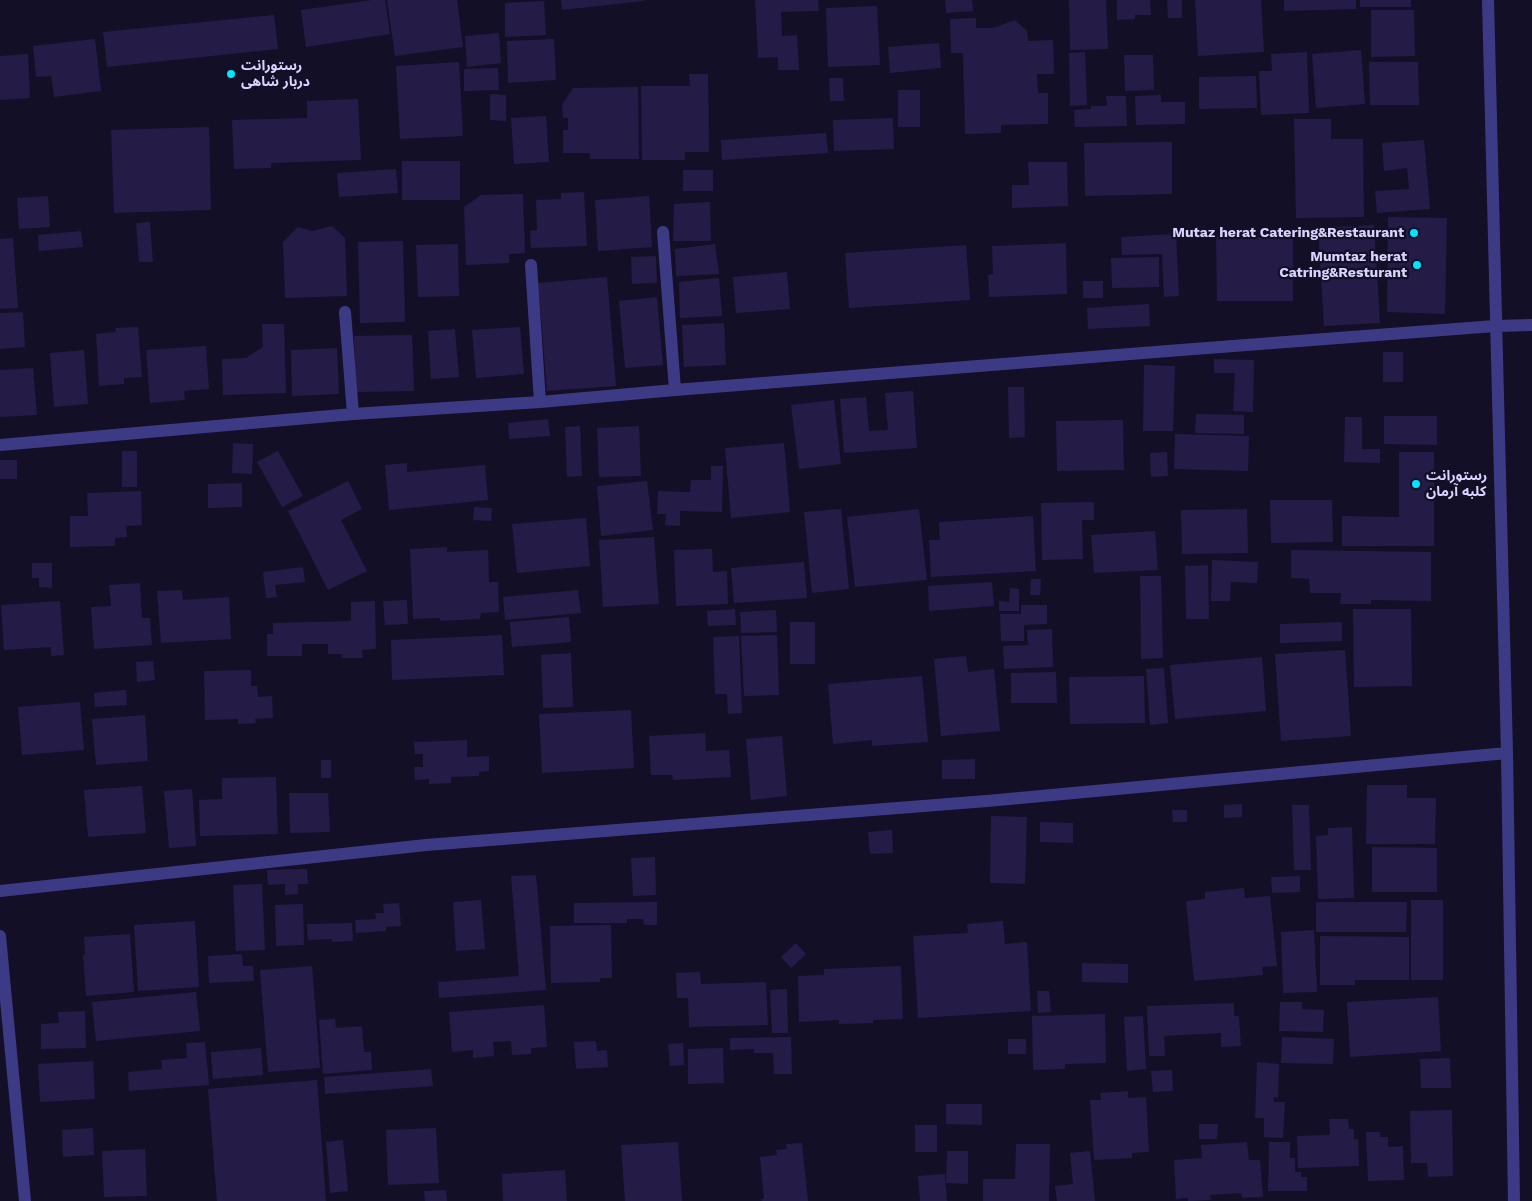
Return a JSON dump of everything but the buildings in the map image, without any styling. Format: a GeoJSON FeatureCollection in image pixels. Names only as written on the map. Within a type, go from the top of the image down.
{"type":"FeatureCollection","features":[{"type":"Feature","properties":{"kind":"street"},"geometry":{"type":"LineString","coordinates":[[1488,0],[1507,753],[1514,1201]]}},
{"type":"Feature","properties":{"kind":"street"},"geometry":{"type":"LineString","coordinates":[[663,232],[675,390]]}},
{"type":"Feature","properties":{"kind":"street"},"geometry":{"type":"LineString","coordinates":[[531,265],[540,402]]}},
{"type":"Feature","properties":{"kind":"street"},"geometry":{"type":"LineString","coordinates":[[345,312],[352,414]]}},
{"type":"Feature","properties":{"kind":"street"},"geometry":{"type":"LineString","coordinates":[[0,445],[352,414],[540,402],[1495,326],[1532,325]]}},
{"type":"Feature","properties":{"kind":"street"},"geometry":{"type":"LineString","coordinates":[[0,891],[426,845],[987,801],[1507,753]]}},
{"type":"Feature","properties":{"kind":"street"},"geometry":{"type":"LineString","coordinates":[[0,936],[25,1201]]}},
{"type":"Feature","properties":{"kind":"place","name":"رستورانت دربار شاهی"},"geometry":{"type":"Point","coordinates":[231,74]}},
{"type":"Feature","properties":{"kind":"place","name":"Mutaz herat Catering&Restaurant"},"geometry":{"type":"Point","coordinates":[1414,233]}},
{"type":"Feature","properties":{"kind":"place","name":"Mumtaz herat Catring&Resturant"},"geometry":{"type":"Point","coordinates":[1417,265]}},
{"type":"Feature","properties":{"kind":"place","name":"رستورانت کلبه آرمان"},"geometry":{"type":"Point","coordinates":[1416,484]}}]}
